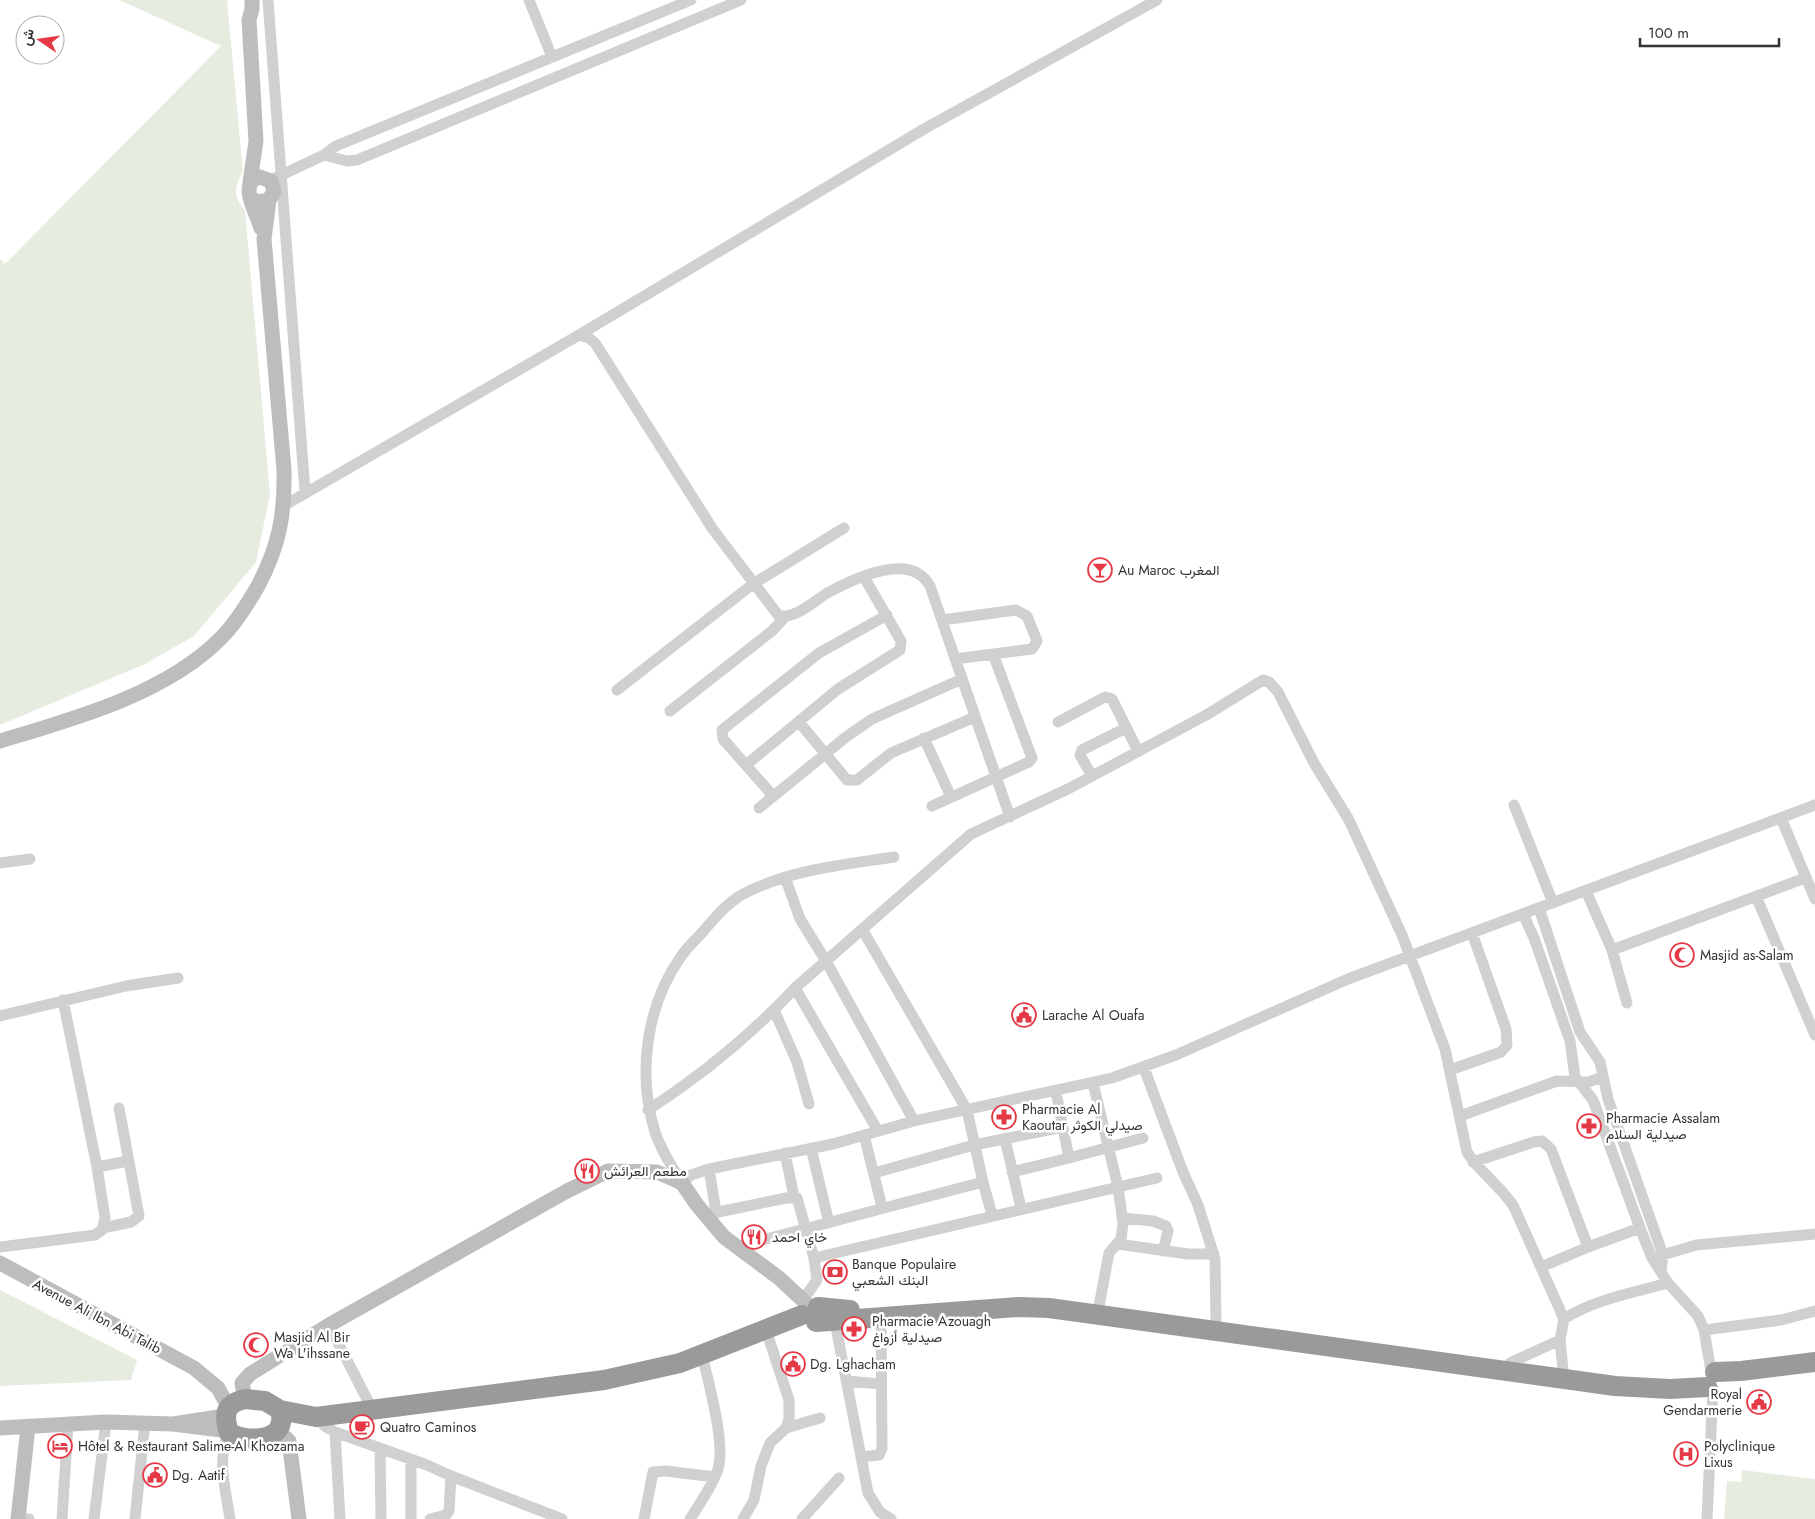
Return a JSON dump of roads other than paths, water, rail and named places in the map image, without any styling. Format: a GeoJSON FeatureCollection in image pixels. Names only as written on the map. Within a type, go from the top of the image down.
{"type":"FeatureCollection","features":[{"type":"Feature","properties":{"kind":"highway"},"geometry":{"type":"LineString","coordinates":[[278,1430],[312,1416],[604,1380],[680,1363],[814,1312],[1018,1299],[1099,1306],[1563,1370],[1651,1379],[1743,1380],[1815,1371]]}},
{"type":"Feature","properties":{"kind":"highway"},"geometry":{"type":"LineString","coordinates":[[814,1312],[881,1316],[1019,1307],[1056,1309],[1615,1386],[1670,1389],[1741,1371],[1815,1362]]}},
{"type":"Feature","properties":{"kind":"highway"},"geometry":{"type":"LineString","coordinates":[[280,1410],[281,1426],[272,1436],[256,1439],[241,1438],[233,1414],[265,1401],[280,1410],[312,1416]]}},
{"type":"Feature","properties":{"kind":"main road"},"geometry":{"type":"LineString","coordinates":[[242,0],[243,10],[249,20]]}},
{"type":"Feature","properties":{"kind":"main road"},"geometry":{"type":"LineString","coordinates":[[0,741],[122,700],[160,682],[206,652],[233,626],[249,602],[267,569],[278,540],[285,505],[284,470],[264,239],[248,190],[256,141],[249,20],[252,0]]}},
{"type":"Feature","properties":{"kind":"main road"},"geometry":{"type":"LineString","coordinates":[[256,141],[273,178],[274,191],[270,200],[264,239]]}},
{"type":"Feature","properties":{"kind":"main road"},"geometry":{"type":"LineString","coordinates":[[250,182],[256,178],[273,178]]}},
{"type":"Feature","properties":{"kind":"main road"},"geometry":{"type":"LineString","coordinates":[[251,198],[262,203],[270,200]]}},
{"type":"Feature","properties":{"kind":"main road"},"geometry":{"type":"LineString","coordinates":[[0,1428],[106,1422],[173,1424],[233,1414],[242,1383],[246,1376],[329,1325],[603,1172],[620,1170],[657,1172],[682,1182],[736,1247],[779,1278],[814,1312]]}},
{"type":"Feature","properties":{"kind":"main road","name":"Avenue Ali Ibn Abi Talib"},"geometry":{"type":"LineString","coordinates":[[0,1263],[194,1368],[218,1388],[233,1414]]}},
{"type":"Feature","properties":{"kind":"main road"},"geometry":{"type":"LineString","coordinates":[[22,1519],[28,1427]]}},
{"type":"Feature","properties":{"kind":"main road"},"geometry":{"type":"LineString","coordinates":[[278,1430],[289,1442],[299,1519]]}},
{"type":"Feature","properties":{"kind":"street"},"geometry":{"type":"LineString","coordinates":[[268,0],[273,178],[305,492]]}},
{"type":"Feature","properties":{"kind":"street"},"geometry":{"type":"LineString","coordinates":[[529,0],[552,57]]}},
{"type":"Feature","properties":{"kind":"street"},"geometry":{"type":"LineString","coordinates":[[273,178],[324,156],[336,146],[691,0]]}},
{"type":"Feature","properties":{"kind":"street"},"geometry":{"type":"LineString","coordinates":[[324,156],[347,161],[357,160],[741,0]]}},
{"type":"Feature","properties":{"kind":"street"},"geometry":{"type":"LineString","coordinates":[[285,505],[578,335],[924,129],[1157,0]]}},
{"type":"Feature","properties":{"kind":"street"},"geometry":{"type":"LineString","coordinates":[[578,335],[589,338],[595,343],[712,528],[775,613],[785,617]]}},
{"type":"Feature","properties":{"kind":"street"},"geometry":{"type":"LineString","coordinates":[[617,690],[753,584],[844,528]]}},
{"type":"Feature","properties":{"kind":"street"},"geometry":{"type":"LineString","coordinates":[[670,711],[772,631],[785,617],[864,577],[902,568],[917,571],[925,577],[930,586],[1010,817]]}},
{"type":"Feature","properties":{"kind":"street"},"geometry":{"type":"LineString","coordinates":[[746,765],[838,689],[900,650],[901,641],[864,577]]}},
{"type":"Feature","properties":{"kind":"street"},"geometry":{"type":"LineString","coordinates":[[942,620],[1012,610],[1024,613],[1029,620],[1036,639],[1035,646],[1032,649],[956,659]]}},
{"type":"Feature","properties":{"kind":"street"},"geometry":{"type":"LineString","coordinates":[[773,796],[722,738],[723,728],[819,653],[887,615]]}},
{"type":"Feature","properties":{"kind":"street"},"geometry":{"type":"LineString","coordinates":[[932,806],[1029,762],[1032,758],[993,654]]}},
{"type":"Feature","properties":{"kind":"street"},"geometry":{"type":"LineString","coordinates":[[759,808],[872,719],[962,679]]}},
{"type":"Feature","properties":{"kind":"street"},"geometry":{"type":"LineString","coordinates":[[648,1110],[722,1057],[774,1010],[795,988],[964,839],[1092,776],[1208,714],[1263,680],[1270,682],[1281,697],[1314,763],[1349,820],[1395,920],[1431,1007],[1450,1070],[1467,1152],[1473,1162],[1506,1195],[1564,1319],[1560,1340],[1563,1370]]}},
{"type":"Feature","properties":{"kind":"street"},"geometry":{"type":"LineString","coordinates":[[1058,722],[1105,698],[1112,699],[1138,751]]}},
{"type":"Feature","properties":{"kind":"street"},"geometry":{"type":"LineString","coordinates":[[799,722],[848,780],[855,781],[891,753],[975,717]]}},
{"type":"Feature","properties":{"kind":"street"},"geometry":{"type":"LineString","coordinates":[[1092,776],[1080,755],[1082,750],[1126,728]]}},
{"type":"Feature","properties":{"kind":"street"},"geometry":{"type":"LineString","coordinates":[[924,738],[951,797]]}},
{"type":"Feature","properties":{"kind":"street"},"geometry":{"type":"LineString","coordinates":[[1514,805],[1553,903]]}},
{"type":"Feature","properties":{"kind":"street"},"geometry":{"type":"LineString","coordinates":[[894,857],[842,864],[767,883],[729,903],[682,954],[669,978],[650,1028],[646,1047],[648,1110],[662,1149],[682,1182],[691,1175],[709,1169],[812,1148],[914,1121],[1056,1092],[1144,1068],[1304,1000],[1348,979],[1815,805]]}},
{"type":"Feature","properties":{"kind":"street"},"geometry":{"type":"LineString","coordinates":[[1781,818],[1804,878],[1814,893]]}},
{"type":"Feature","properties":{"kind":"street"},"geometry":{"type":"LineString","coordinates":[[0,863],[30,859]]}},
{"type":"Feature","properties":{"kind":"street"},"geometry":{"type":"LineString","coordinates":[[785,877],[800,919],[826,961],[914,1121]]}},
{"type":"Feature","properties":{"kind":"street"},"geometry":{"type":"LineString","coordinates":[[1612,950],[1804,878]]}},
{"type":"Feature","properties":{"kind":"street"},"geometry":{"type":"LineString","coordinates":[[1586,891],[1612,950],[1627,1003]]}},
{"type":"Feature","properties":{"kind":"street"},"geometry":{"type":"LineString","coordinates":[[1756,896],[1815,1035]]}},
{"type":"Feature","properties":{"kind":"street"},"geometry":{"type":"LineString","coordinates":[[1539,908],[1580,1032],[1597,1058],[1608,1099],[1658,1256],[1660,1271],[1668,1283],[1694,1311],[1704,1330],[1711,1380],[1707,1519]]}},
{"type":"Feature","properties":{"kind":"street"},"geometry":{"type":"LineString","coordinates":[[1523,914],[1534,938],[1570,1041],[1574,1077],[1593,1100],[1640,1228],[1658,1256]]}},
{"type":"Feature","properties":{"kind":"street"},"geometry":{"type":"LineString","coordinates":[[862,929],[967,1110],[992,1215]]}},
{"type":"Feature","properties":{"kind":"street"},"geometry":{"type":"LineString","coordinates":[[1450,1070],[1501,1052],[1507,1045],[1506,1028],[1472,933]]}},
{"type":"Feature","properties":{"kind":"street"},"geometry":{"type":"LineString","coordinates":[[0,1016],[126,986],[178,978]]}},
{"type":"Feature","properties":{"kind":"street"},"geometry":{"type":"LineString","coordinates":[[795,988],[878,1131]]}},
{"type":"Feature","properties":{"kind":"street"},"geometry":{"type":"LineString","coordinates":[[63,1000],[97,1167],[105,1218],[103,1228]]}},
{"type":"Feature","properties":{"kind":"street"},"geometry":{"type":"LineString","coordinates":[[774,1010],[797,1062],[809,1104]]}},
{"type":"Feature","properties":{"kind":"street"},"geometry":{"type":"LineString","coordinates":[[1557,1082],[1572,1065],[1584,1059],[1597,1058]]}},
{"type":"Feature","properties":{"kind":"street"},"geometry":{"type":"LineString","coordinates":[[1144,1068],[1183,1172],[1198,1205],[1214,1254],[1216,1322]]}},
{"type":"Feature","properties":{"kind":"street"},"geometry":{"type":"LineString","coordinates":[[1460,1116],[1557,1082],[1595,1081],[1603,1077]]}},
{"type":"Feature","properties":{"kind":"street"},"geometry":{"type":"LineString","coordinates":[[1092,1083],[1118,1187],[1122,1218],[1121,1238],[1109,1253],[1107,1259],[1099,1306]]}},
{"type":"Feature","properties":{"kind":"street"},"geometry":{"type":"LineString","coordinates":[[1056,1092],[1069,1158]]}},
{"type":"Feature","properties":{"kind":"street"},"geometry":{"type":"LineString","coordinates":[[0,1248],[95,1235],[103,1228],[132,1222],[139,1216],[118,1108]]}},
{"type":"Feature","properties":{"kind":"street"},"geometry":{"type":"LineString","coordinates":[[874,1173],[974,1145],[1063,1127]]}},
{"type":"Feature","properties":{"kind":"street"},"geometry":{"type":"LineString","coordinates":[[864,1135],[882,1207]]}},
{"type":"Feature","properties":{"kind":"street"},"geometry":{"type":"LineString","coordinates":[[1012,1172],[1143,1138]]}},
{"type":"Feature","properties":{"kind":"street"},"geometry":{"type":"LineString","coordinates":[[1005,1139],[1021,1208]]}},
{"type":"Feature","properties":{"kind":"street"},"geometry":{"type":"LineString","coordinates":[[1473,1162],[1524,1145],[1545,1142],[1551,1149],[1588,1247]]}},
{"type":"Feature","properties":{"kind":"street"},"geometry":{"type":"LineString","coordinates":[[812,1148],[829,1223]]}},
{"type":"Feature","properties":{"kind":"street"},"geometry":{"type":"LineString","coordinates":[[785,1153],[794,1197],[799,1201],[814,1258],[816,1280],[814,1312],[846,1381],[868,1493],[880,1512],[892,1519]]}},
{"type":"Feature","properties":{"kind":"street"},"geometry":{"type":"LineString","coordinates":[[97,1167],[128,1161]]}},
{"type":"Feature","properties":{"kind":"street"},"geometry":{"type":"LineString","coordinates":[[709,1169],[710,1214],[794,1197]]}},
{"type":"Feature","properties":{"kind":"street"},"geometry":{"type":"LineString","coordinates":[[814,1258],[876,1245],[1021,1208],[1157,1178]]}},
{"type":"Feature","properties":{"kind":"street"},"geometry":{"type":"LineString","coordinates":[[736,1247],[882,1207],[984,1182]]}},
{"type":"Feature","properties":{"kind":"street"},"geometry":{"type":"LineString","coordinates":[[1122,1218],[1154,1221],[1166,1226],[1168,1231],[1163,1251]]}},
{"type":"Feature","properties":{"kind":"street"},"geometry":{"type":"LineString","coordinates":[[1541,1267],[1640,1228]]}},
{"type":"Feature","properties":{"kind":"street"},"geometry":{"type":"LineString","coordinates":[[1658,1256],[1696,1245],[1779,1239],[1815,1234]]}},
{"type":"Feature","properties":{"kind":"street"},"geometry":{"type":"LineString","coordinates":[[1118,1244],[1163,1251],[1214,1254]]}},
{"type":"Feature","properties":{"kind":"street"},"geometry":{"type":"LineString","coordinates":[[1564,1319],[1578,1310],[1599,1302],[1668,1283]]}},
{"type":"Feature","properties":{"kind":"street"},"geometry":{"type":"LineString","coordinates":[[1704,1330],[1781,1320],[1815,1311]]}},
{"type":"Feature","properties":{"kind":"street"},"geometry":{"type":"LineString","coordinates":[[861,1457],[879,1455],[882,1449],[881,1316]]}},
{"type":"Feature","properties":{"kind":"street"},"geometry":{"type":"LineString","coordinates":[[329,1325],[372,1409]]}},
{"type":"Feature","properties":{"kind":"street"},"geometry":{"type":"LineString","coordinates":[[766,1330],[790,1400],[789,1419],[786,1428]]}},
{"type":"Feature","properties":{"kind":"street"},"geometry":{"type":"LineString","coordinates":[[1510,1362],[1560,1340]]}},
{"type":"Feature","properties":{"kind":"street"},"geometry":{"type":"LineString","coordinates":[[690,1519],[715,1477],[720,1462],[720,1446],[702,1354]]}},
{"type":"Feature","properties":{"kind":"street"},"geometry":{"type":"LineString","coordinates":[[846,1381],[881,1384]]}},
{"type":"Feature","properties":{"kind":"street"},"geometry":{"type":"LineString","coordinates":[[230,1519],[222,1460],[233,1414]]}},
{"type":"Feature","properties":{"kind":"street"},"geometry":{"type":"LineString","coordinates":[[312,1416],[335,1432],[451,1476],[533,1514],[562,1519]]}},
{"type":"Feature","properties":{"kind":"street"},"geometry":{"type":"LineString","coordinates":[[743,1519],[754,1500],[761,1466],[770,1443],[786,1428],[820,1418]]}},
{"type":"Feature","properties":{"kind":"street"},"geometry":{"type":"LineString","coordinates":[[94,1519],[106,1422]]}},
{"type":"Feature","properties":{"kind":"street"},"geometry":{"type":"LineString","coordinates":[[135,1519],[145,1423]]}},
{"type":"Feature","properties":{"kind":"street"},"geometry":{"type":"LineString","coordinates":[[62,1519],[68,1424]]}},
{"type":"Feature","properties":{"kind":"street"},"geometry":{"type":"LineString","coordinates":[[335,1432],[340,1519]]}},
{"type":"Feature","properties":{"kind":"street"},"geometry":{"type":"LineString","coordinates":[[380,1449],[381,1519]]}},
{"type":"Feature","properties":{"kind":"street"},"geometry":{"type":"LineString","coordinates":[[411,1460],[411,1519]]}},
{"type":"Feature","properties":{"kind":"street"},"geometry":{"type":"LineString","coordinates":[[644,1519],[653,1472],[666,1471],[715,1477]]}},
{"type":"Feature","properties":{"kind":"street"},"geometry":{"type":"LineString","coordinates":[[430,1519],[446,1515],[449,1511],[451,1476]]}},
{"type":"Feature","properties":{"kind":"street"},"geometry":{"type":"LineString","coordinates":[[802,1519],[839,1478]]}},
{"type":"Feature","properties":{"kind":"place","name":"Au Maroc المغرب"},"geometry":{"type":"Point","coordinates":[1100,570]}},
{"type":"Feature","properties":{"kind":"place","name":"Masjid as-Salam"},"geometry":{"type":"Point","coordinates":[1682,955]}},
{"type":"Feature","properties":{"kind":"place","name":"Larache Al Ouafa"},"geometry":{"type":"Point","coordinates":[1024,1015]}},
{"type":"Feature","properties":{"kind":"place","name":"Pharmacie Al Kaoutar صيدلي الكوثر"},"geometry":{"type":"Point","coordinates":[1004,1117]}},
{"type":"Feature","properties":{"kind":"place","name":"Pharmacie Assalam صيدلية السلام"},"geometry":{"type":"Point","coordinates":[1589,1126]}},
{"type":"Feature","properties":{"kind":"place","name":"مطعم العرائش"},"geometry":{"type":"Point","coordinates":[587,1171]}},
{"type":"Feature","properties":{"kind":"place","name":"خاي احمد"},"geometry":{"type":"Point","coordinates":[754,1237]}},
{"type":"Feature","properties":{"kind":"place","name":"Banque Populaire البنك الشعبي"},"geometry":{"type":"Point","coordinates":[835,1272]}},
{"type":"Feature","properties":{"kind":"place","name":"Pharmacie Azouagh صيدلية أزواغ"},"geometry":{"type":"Point","coordinates":[854,1329]}},
{"type":"Feature","properties":{"kind":"place","name":"Masjid Al Bir Wa L'ihssane"},"geometry":{"type":"Point","coordinates":[256,1345]}},
{"type":"Feature","properties":{"kind":"place","name":"Dg. Lghacham"},"geometry":{"type":"Point","coordinates":[793,1364]}},
{"type":"Feature","properties":{"kind":"place","name":"Royal Gendarmerie"},"geometry":{"type":"Point","coordinates":[1759,1402]}},
{"type":"Feature","properties":{"kind":"place","name":"Quatro Caminos"},"geometry":{"type":"Point","coordinates":[362,1427]}},
{"type":"Feature","properties":{"kind":"place","name":"Hôtel & Restaurant Salime-Al Khozama"},"geometry":{"type":"Point","coordinates":[60,1446]}},
{"type":"Feature","properties":{"kind":"place","name":"Polyclinique Lixus"},"geometry":{"type":"Point","coordinates":[1686,1454]}},
{"type":"Feature","properties":{"kind":"place","name":"Dg. Aatif"},"geometry":{"type":"Point","coordinates":[155,1475]}}]}
